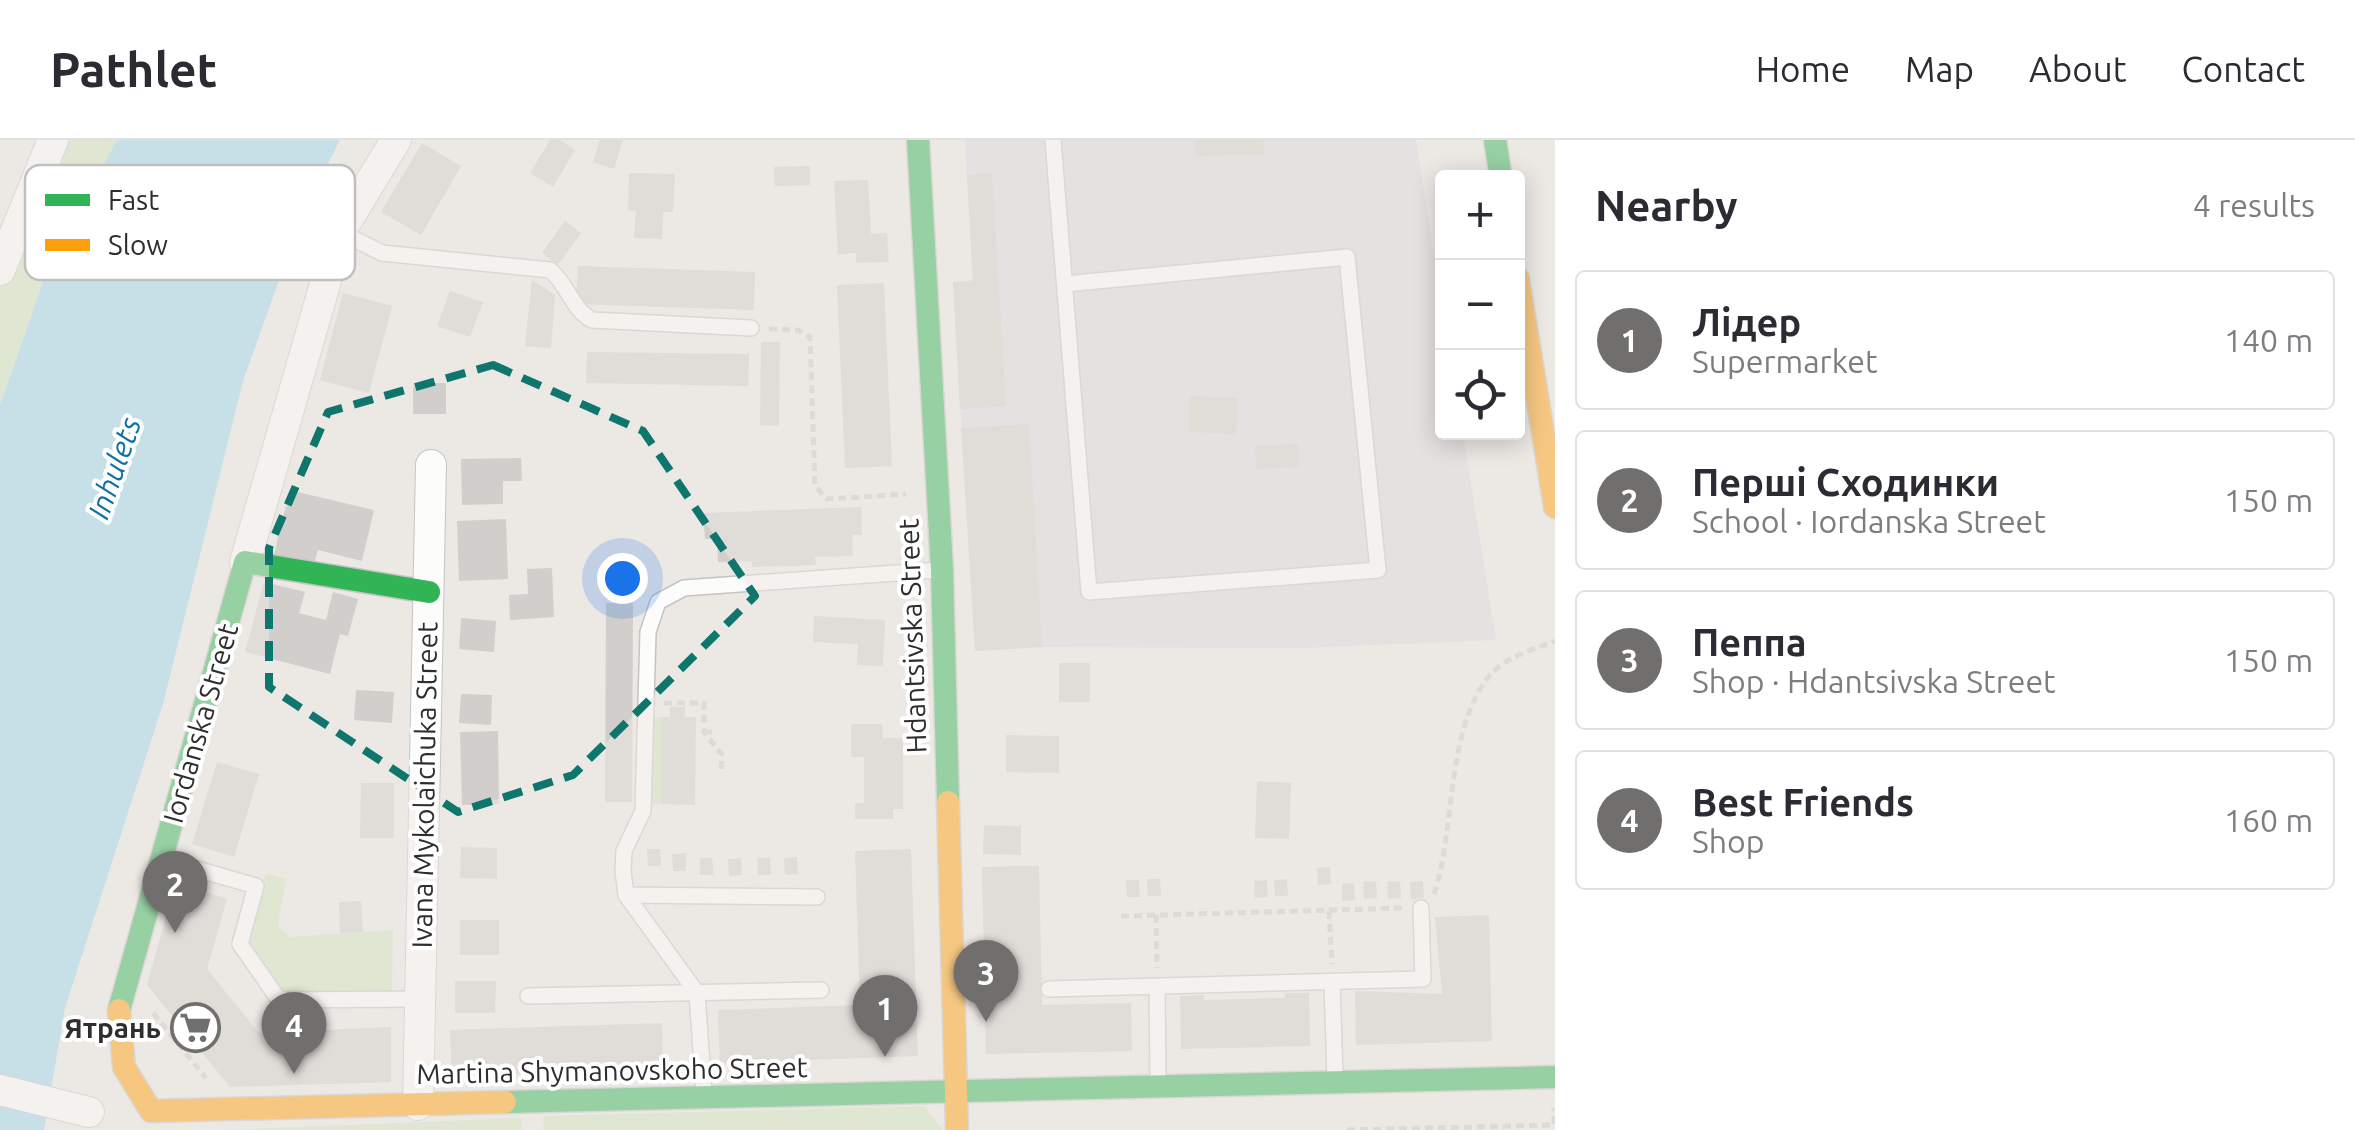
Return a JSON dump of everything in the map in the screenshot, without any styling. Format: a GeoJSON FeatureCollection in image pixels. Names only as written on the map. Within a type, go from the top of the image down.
{"type":"FeatureCollection","features":[{"type":"Feature","properties":{"kind":"street"},"geometry":{"type":"LineString","coordinates":[[43,165],[53,140]]}},
{"type":"Feature","properties":{"kind":"street","name":"Iordanska Street"},"geometry":{"type":"LineString","coordinates":[[355,207],[396,140]]}},
{"type":"Feature","properties":{"kind":"street","name":"Hdantsivska Street"},"geometry":{"type":"LineString","coordinates":[[918,140],[942,569],[957,1130]]}},
{"type":"Feature","properties":{"kind":"street"},"geometry":{"type":"LineString","coordinates":[[1495,140],[1500,170]]}},
{"type":"Feature","properties":{"kind":"street"},"geometry":{"type":"LineString","coordinates":[[0,270],[25,209]]}},
{"type":"Feature","properties":{"kind":"street","name":"Iordanska Street"},"geometry":{"type":"LineString","coordinates":[[146,1121],[124,1066],[119,1008],[326,280]]}},
{"type":"Feature","properties":{"kind":"street"},"geometry":{"type":"LineString","coordinates":[[1525,316],[1551,457],[1555,507]]}},
{"type":"Feature","properties":{"kind":"street","name":"Ivana Mykolaichuka Street"},"geometry":{"type":"LineString","coordinates":[[418,1104],[431,465]]}},
{"type":"Feature","properties":{"kind":"street"},"geometry":{"type":"LineString","coordinates":[[245,562],[428,592]]}},
{"type":"Feature","properties":{"kind":"street","name":"Martina Shymanovskoho Street"},"geometry":{"type":"LineString","coordinates":[[146,1121],[418,1104],[1554,1076]]}},
{"type":"Feature","properties":{"kind":"street"},"geometry":{"type":"LineString","coordinates":[[0,1090],[89,1112]]}},
{"type":"Feature","properties":{"kind":"lane"},"geometry":{"type":"LineString","coordinates":[[1053,140],[1064,284],[1089,592],[1378,570],[1347,258],[1064,284]]}},
{"type":"Feature","properties":{"kind":"lane"},"geometry":{"type":"LineString","coordinates":[[355,240],[382,253],[550,270],[564,282],[582,314],[592,320],[751,328]]}},
{"type":"Feature","properties":{"kind":"lane"},"geometry":{"type":"LineString","coordinates":[[704,1098],[698,992],[626,895],[624,851],[643,811],[648,632],[658,602],[667,593],[684,588],[942,569]]}},
{"type":"Feature","properties":{"kind":"lane"},"geometry":{"type":"LineString","coordinates":[[161,859],[256,886],[240,944],[279,1000],[418,999]]}},
{"type":"Feature","properties":{"kind":"lane"},"geometry":{"type":"LineString","coordinates":[[626,895],[817,898]]}},
{"type":"Feature","properties":{"kind":"lane"},"geometry":{"type":"LineString","coordinates":[[1049,989],[1423,979],[1420,908]]}},
{"type":"Feature","properties":{"kind":"lane"},"geometry":{"type":"LineString","coordinates":[[1332,982],[1335,1082]]}},
{"type":"Feature","properties":{"kind":"lane"},"geometry":{"type":"LineString","coordinates":[[1157,986],[1158,1086]]}},
{"type":"Feature","properties":{"kind":"lane"},"geometry":{"type":"LineString","coordinates":[[528,996],[821,990]]}},
{"type":"Feature","properties":{"kind":"path"},"geometry":{"type":"LineString","coordinates":[[751,328],[798,330],[810,337],[815,486],[827,499],[938,492]]}},
{"type":"Feature","properties":{"kind":"path"},"geometry":{"type":"LineString","coordinates":[[1121,916],[1420,908],[1436,892],[1463,729],[1491,673],[1555,641]]}},
{"type":"Feature","properties":{"kind":"path"},"geometry":{"type":"LineString","coordinates":[[646,703],[704,703],[704,732],[722,755],[721,773]]}},
{"type":"Feature","properties":{"kind":"path"},"geometry":{"type":"LineString","coordinates":[[704,732],[716,732]]}},
{"type":"Feature","properties":{"kind":"path"},"geometry":{"type":"LineString","coordinates":[[1329,910],[1332,982]]}},
{"type":"Feature","properties":{"kind":"path"},"geometry":{"type":"LineString","coordinates":[[1156,915],[1157,986]]}},
{"type":"Feature","properties":{"kind":"path"},"geometry":{"type":"LineString","coordinates":[[127,981],[211,1085]]}},
{"type":"Feature","properties":{"kind":"path"},"geometry":{"type":"LineString","coordinates":[[1346,1130],[1554,1126],[1554,1076]]}},
{"type":"Feature","properties":{"kind":"highlighted area"},"geometry":{"type":"Polygon","coordinates":[[[493,365],[643,431],[755,596],[573,775],[458,812],[269,687],[269,548],[328,412],[493,365]]]}},
{"type":"Feature","properties":{"kind":"shaded area"},"geometry":{"type":"Polygon","coordinates":[[[965,140],[1416,140],[1435,260],[1435,440],[1464,440],[1496,640],[1301,648],[1042,647],[975,651],[953,282],[973,280],[965,140]]]}},
{"type":"Feature","properties":{"kind":"green space"},"geometry":{"type":"Polygon","coordinates":[[[53,140],[117,140],[103,165],[43,165],[53,140]]]}},
{"type":"Feature","properties":{"kind":"green space"},"geometry":{"type":"Polygon","coordinates":[[[25,209],[25,280],[44,280],[0,405],[0,270],[25,209]]]}},
{"type":"Feature","properties":{"kind":"green space"},"geometry":{"type":"Polygon","coordinates":[[[662,717],[662,804],[649,804],[650,718],[662,717]]]}},
{"type":"Feature","properties":{"kind":"green space"},"geometry":{"type":"Polygon","coordinates":[[[266,874],[286,879],[278,925],[289,937],[393,930],[392,991],[280,993],[247,942],[266,874]]]}},
{"type":"Feature","properties":{"kind":"green space"},"geometry":{"type":"Polygon","coordinates":[[[924,1106],[943,1130],[543,1130],[544,1116],[924,1106]]]}},
{"type":"Feature","properties":{"kind":"green space"},"geometry":{"type":"Polygon","coordinates":[[[522,1118],[521,1130],[222,1130],[522,1118]]]}},
{"type":"Feature","properties":{"kind":"water"},"geometry":{"type":"Polygon","coordinates":[[[117,140],[340,140],[327,165],[103,165],[117,140]]]}},
{"type":"Feature","properties":{"kind":"water","name":"Inhulets"},"geometry":{"type":"Polygon","coordinates":[[[44,280],[279,280],[243,381],[163,704],[65,1008],[44,1130],[0,1130],[0,405],[44,280]]]}},
{"type":"Feature","properties":{"kind":"building"},"geometry":{"type":"Polygon","coordinates":[[[550,140],[560,140],[575,150],[553,187],[530,173],[550,140]]]}},
{"type":"Feature","properties":{"kind":"building"},"geometry":{"type":"Polygon","coordinates":[[[600,140],[623,140],[614,169],[593,162],[600,140]]]}},
{"type":"Feature","properties":{"kind":"building"},"geometry":{"type":"Polygon","coordinates":[[[1195,140],[1263,140],[1264,154],[1195,156],[1195,140]]]}},
{"type":"Feature","properties":{"kind":"building"},"geometry":{"type":"Polygon","coordinates":[[[422,143],[461,166],[421,235],[381,212],[422,143]]]}},
{"type":"Feature","properties":{"kind":"building"},"geometry":{"type":"Polygon","coordinates":[[[810,166],[810,185],[775,186],[774,167],[810,166]]]}},
{"type":"Feature","properties":{"kind":"building"},"geometry":{"type":"Polygon","coordinates":[[[629,173],[675,174],[673,212],[663,212],[662,239],[634,238],[636,211],[628,210],[629,173]]]}},
{"type":"Feature","properties":{"kind":"building"},"geometry":{"type":"Polygon","coordinates":[[[992,173],[1006,406],[960,409],[953,282],[973,281],[967,175],[992,173]]]}},
{"type":"Feature","properties":{"kind":"building"},"geometry":{"type":"Polygon","coordinates":[[[868,180],[871,234],[887,233],[889,262],[856,263],[856,253],[838,254],[834,181],[868,180]]]}},
{"type":"Feature","properties":{"kind":"building"},"geometry":{"type":"Polygon","coordinates":[[[565,221],[581,233],[558,265],[542,253],[565,221]]]}},
{"type":"Feature","properties":{"kind":"building"},"geometry":{"type":"Polygon","coordinates":[[[578,266],[755,272],[754,310],[576,304],[578,266]]]}},
{"type":"Feature","properties":{"kind":"building"},"geometry":{"type":"Polygon","coordinates":[[[532,280],[555,295],[551,348],[525,346],[532,280]]]}},
{"type":"Feature","properties":{"kind":"building"},"geometry":{"type":"Polygon","coordinates":[[[884,283],[892,466],[845,468],[837,285],[884,283]]]}},
{"type":"Feature","properties":{"kind":"building"},"geometry":{"type":"Polygon","coordinates":[[[450,291],[483,302],[470,337],[437,326],[450,291]]]}},
{"type":"Feature","properties":{"kind":"building"},"geometry":{"type":"Polygon","coordinates":[[[343,293],[392,306],[369,393],[320,380],[343,293]]]}},
{"type":"Feature","properties":{"kind":"building"},"geometry":{"type":"Polygon","coordinates":[[[761,342],[780,342],[779,426],[760,425],[761,342]]]}},
{"type":"Feature","properties":{"kind":"building"},"geometry":{"type":"Polygon","coordinates":[[[587,352],[749,354],[748,386],[586,383],[587,352]]]}},
{"type":"Feature","properties":{"kind":"building"},"geometry":{"type":"Polygon","coordinates":[[[413,383],[446,383],[446,414],[413,414],[413,383]]]}},
{"type":"Feature","properties":{"kind":"building"},"geometry":{"type":"Polygon","coordinates":[[[1190,396],[1238,398],[1236,434],[1189,432],[1190,396]]]}},
{"type":"Feature","properties":{"kind":"building"},"geometry":{"type":"Polygon","coordinates":[[[1029,424],[1042,647],[975,651],[961,428],[1029,424]]]}},
{"type":"Feature","properties":{"kind":"building"},"geometry":{"type":"Polygon","coordinates":[[[1298,444],[1299,467],[1256,469],[1255,446],[1298,444]]]}},
{"type":"Feature","properties":{"kind":"building"},"geometry":{"type":"Polygon","coordinates":[[[521,458],[522,481],[503,481],[503,504],[462,505],[461,459],[521,458]]]}},
{"type":"Feature","properties":{"kind":"building"},"geometry":{"type":"Polygon","coordinates":[[[289,490],[374,510],[362,561],[318,550],[314,564],[274,555],[289,490]]]}},
{"type":"Feature","properties":{"kind":"building"},"geometry":{"type":"Polygon","coordinates":[[[861,507],[862,535],[852,535],[853,556],[815,557],[816,565],[752,567],[752,561],[718,562],[717,539],[705,539],[703,513],[861,507]]]}},
{"type":"Feature","properties":{"kind":"building"},"geometry":{"type":"Polygon","coordinates":[[[506,519],[508,579],[459,581],[457,521],[506,519]]]}},
{"type":"Feature","properties":{"kind":"building"},"geometry":{"type":"Polygon","coordinates":[[[552,568],[554,617],[510,620],[509,595],[528,594],[527,569],[552,568]]]}},
{"type":"Feature","properties":{"kind":"building"},"geometry":{"type":"Polygon","coordinates":[[[264,582],[305,592],[299,613],[326,620],[333,592],[358,599],[348,636],[340,634],[330,674],[245,652],[264,582]]]}},
{"type":"Feature","properties":{"kind":"building"},"geometry":{"type":"Polygon","coordinates":[[[606,603],[633,603],[632,802],[605,802],[606,603]]]}},
{"type":"Feature","properties":{"kind":"building"},"geometry":{"type":"Polygon","coordinates":[[[814,616],[885,620],[883,666],[857,665],[858,644],[813,642],[814,616]]]}},
{"type":"Feature","properties":{"kind":"building"},"geometry":{"type":"Polygon","coordinates":[[[461,618],[496,621],[494,652],[459,649],[461,618]]]}},
{"type":"Feature","properties":{"kind":"building"},"geometry":{"type":"Polygon","coordinates":[[[1059,663],[1090,663],[1090,702],[1059,702],[1059,663]]]}},
{"type":"Feature","properties":{"kind":"building"},"geometry":{"type":"Polygon","coordinates":[[[356,690],[394,692],[392,723],[354,720],[356,690]]]}},
{"type":"Feature","properties":{"kind":"building"},"geometry":{"type":"Polygon","coordinates":[[[461,694],[492,695],[491,725],[459,723],[461,694]]]}},
{"type":"Feature","properties":{"kind":"building"},"geometry":{"type":"Polygon","coordinates":[[[670,707],[685,707],[685,717],[696,717],[695,805],[662,804],[662,717],[670,717],[670,707]]]}},
{"type":"Feature","properties":{"kind":"building"},"geometry":{"type":"Polygon","coordinates":[[[851,724],[882,724],[883,738],[903,738],[903,809],[893,809],[893,819],[855,819],[855,803],[864,803],[864,757],[851,757],[851,724]]]}},
{"type":"Feature","properties":{"kind":"building"},"geometry":{"type":"Polygon","coordinates":[[[498,731],[499,804],[462,805],[460,732],[498,731]]]}},
{"type":"Feature","properties":{"kind":"building"},"geometry":{"type":"Polygon","coordinates":[[[1006,735],[1059,736],[1059,773],[1006,772],[1006,735]]]}},
{"type":"Feature","properties":{"kind":"building"},"geometry":{"type":"Polygon","coordinates":[[[217,762],[259,774],[234,857],[192,844],[217,762]]]}},
{"type":"Feature","properties":{"kind":"building"},"geometry":{"type":"Polygon","coordinates":[[[1257,781],[1291,783],[1289,839],[1255,838],[1257,781]]]}},
{"type":"Feature","properties":{"kind":"building"},"geometry":{"type":"Polygon","coordinates":[[[361,783],[394,783],[394,838],[360,838],[361,783]]]}},
{"type":"Feature","properties":{"kind":"building"},"geometry":{"type":"Polygon","coordinates":[[[984,825],[1021,826],[1021,855],[983,854],[984,825]]]}},
{"type":"Feature","properties":{"kind":"building"},"geometry":{"type":"Polygon","coordinates":[[[461,847],[497,848],[497,879],[460,878],[461,847]]]}},
{"type":"Feature","properties":{"kind":"building"},"geometry":{"type":"Polygon","coordinates":[[[647,849],[660,849],[661,866],[648,866],[647,849]]]}},
{"type":"Feature","properties":{"kind":"building"},"geometry":{"type":"Polygon","coordinates":[[[911,849],[918,1056],[720,1063],[718,1010],[860,1005],[855,851],[911,849]]]}},
{"type":"Feature","properties":{"kind":"building"},"geometry":{"type":"Polygon","coordinates":[[[686,853],[686,871],[673,871],[672,854],[686,853]]]}},
{"type":"Feature","properties":{"kind":"building"},"geometry":{"type":"Polygon","coordinates":[[[797,857],[798,874],[785,875],[784,858],[797,857]]]}},
{"type":"Feature","properties":{"kind":"building"},"geometry":{"type":"Polygon","coordinates":[[[700,858],[712,858],[714,875],[700,875],[700,858]]]}},
{"type":"Feature","properties":{"kind":"building"},"geometry":{"type":"Polygon","coordinates":[[[741,858],[742,875],[729,876],[728,859],[741,858]]]}},
{"type":"Feature","properties":{"kind":"building"},"geometry":{"type":"Polygon","coordinates":[[[757,858],[770,858],[771,875],[758,875],[757,858]]]}},
{"type":"Feature","properties":{"kind":"building"},"geometry":{"type":"Polygon","coordinates":[[[1039,866],[1042,1005],[1131,1003],[1132,1051],[986,1054],[982,867],[1039,866]]]}},
{"type":"Feature","properties":{"kind":"building"},"geometry":{"type":"Polygon","coordinates":[[[1330,867],[1331,884],[1318,885],[1317,868],[1330,867]]]}},
{"type":"Feature","properties":{"kind":"building"},"geometry":{"type":"Polygon","coordinates":[[[1147,879],[1160,879],[1161,896],[1148,896],[1147,879]]]}},
{"type":"Feature","properties":{"kind":"building"},"geometry":{"type":"Polygon","coordinates":[[[1287,879],[1288,896],[1275,896],[1274,880],[1287,879]]]}},
{"type":"Feature","properties":{"kind":"building"},"geometry":{"type":"Polygon","coordinates":[[[1126,880],[1139,880],[1140,897],[1127,897],[1126,880]]]}},
{"type":"Feature","properties":{"kind":"building"},"geometry":{"type":"Polygon","coordinates":[[[1267,880],[1268,897],[1255,898],[1254,881],[1267,880]]]}},
{"type":"Feature","properties":{"kind":"building"},"geometry":{"type":"Polygon","coordinates":[[[1376,881],[1377,898],[1364,899],[1363,882],[1376,881]]]}},
{"type":"Feature","properties":{"kind":"building"},"geometry":{"type":"Polygon","coordinates":[[[1400,881],[1401,898],[1388,899],[1387,882],[1400,881]]]}},
{"type":"Feature","properties":{"kind":"building"},"geometry":{"type":"Polygon","coordinates":[[[1423,881],[1424,898],[1411,899],[1410,882],[1423,881]]]}},
{"type":"Feature","properties":{"kind":"building"},"geometry":{"type":"Polygon","coordinates":[[[176,882],[227,899],[207,969],[259,1033],[391,1027],[391,1082],[230,1087],[147,985],[176,882]]]}},
{"type":"Feature","properties":{"kind":"building"},"geometry":{"type":"Polygon","coordinates":[[[1354,883],[1355,900],[1342,901],[1342,884],[1354,883]]]}},
{"type":"Feature","properties":{"kind":"building"},"geometry":{"type":"Polygon","coordinates":[[[361,901],[363,932],[340,933],[339,902],[361,901]]]}},
{"type":"Feature","properties":{"kind":"building"},"geometry":{"type":"Polygon","coordinates":[[[1489,915],[1492,1041],[1356,1045],[1355,991],[1442,994],[1435,917],[1489,915]]]}},
{"type":"Feature","properties":{"kind":"building"},"geometry":{"type":"Polygon","coordinates":[[[460,920],[499,920],[499,955],[460,955],[460,920]]]}},
{"type":"Feature","properties":{"kind":"building"},"geometry":{"type":"Polygon","coordinates":[[[455,981],[496,981],[495,1013],[455,1013],[455,981]]]}},
{"type":"Feature","properties":{"kind":"building"},"geometry":{"type":"Polygon","coordinates":[[[1285,993],[1309,993],[1310,1046],[1181,1049],[1180,996],[1204,995],[1204,1000],[1285,998],[1285,993]]]}},
{"type":"Feature","properties":{"kind":"building"},"geometry":{"type":"Polygon","coordinates":[[[662,1023],[663,1069],[452,1076],[450,1030],[662,1023]]]}},
{"type":"Feature","properties":{"kind":"traffic: fast"},"geometry":{"type":"LineString","coordinates":[[918,140],[942,569],[948,802]]}},
{"type":"Feature","properties":{"kind":"traffic: fast"},"geometry":{"type":"LineString","coordinates":[[1495,140],[1500,170]]}},
{"type":"Feature","properties":{"kind":"traffic: fast"},"geometry":{"type":"LineString","coordinates":[[119,1010],[245,562],[429,592]]}},
{"type":"Feature","properties":{"kind":"traffic: fast"},"geometry":{"type":"LineString","coordinates":[[505,1102],[1555,1077]]}},
{"type":"Feature","properties":{"kind":"traffic: slow"},"geometry":{"type":"LineString","coordinates":[[1525,322],[1555,507]]}},
{"type":"Feature","properties":{"kind":"traffic: slow"},"geometry":{"type":"LineString","coordinates":[[948,802],[957,1130]]}},
{"type":"Feature","properties":{"kind":"traffic: slow"},"geometry":{"type":"LineString","coordinates":[[119,1010],[124,1067],[151,1111],[505,1102]]}},
{"type":"Feature","properties":{"kind":"place","name":"Перші Сходинки"},"geometry":{"type":"Point","coordinates":[175,933]}},
{"type":"Feature","properties":{"kind":"place","name":"Пеппа"},"geometry":{"type":"Point","coordinates":[986,1022]}},
{"type":"Feature","properties":{"kind":"place","name":"Ятрань"},"geometry":{"type":"Point","coordinates":[196,1027]}},
{"type":"Feature","properties":{"kind":"place","name":"Лідер"},"geometry":{"type":"Point","coordinates":[885,1057]}},
{"type":"Feature","properties":{"kind":"place","name":"Best Friends"},"geometry":{"type":"Point","coordinates":[294,1074]}}]}
